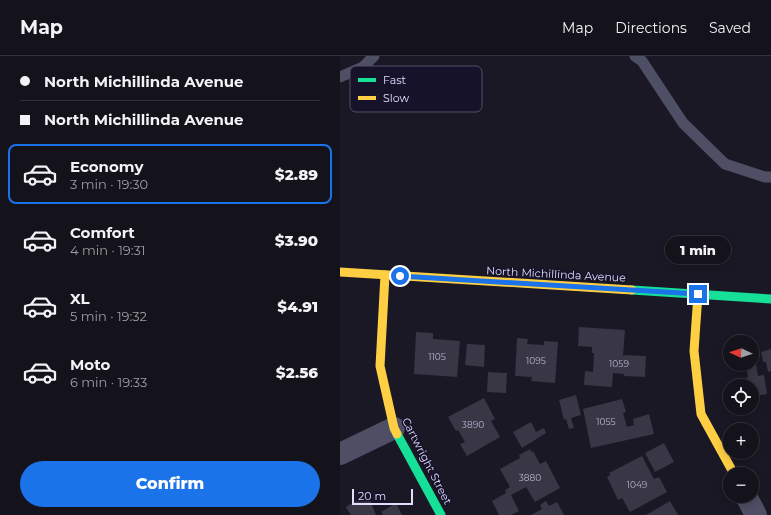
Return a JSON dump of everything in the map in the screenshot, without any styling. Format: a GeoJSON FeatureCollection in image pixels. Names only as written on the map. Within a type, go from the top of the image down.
{"type":"FeatureCollection","features":[{"type":"Feature","properties":{"kind":"street","name":"North Michillinda Avenue"},"geometry":{"type":"LineString","coordinates":[[340,272],[771,298]]}},
{"type":"Feature","properties":{"kind":"street","name":"Cartwright Street"},"geometry":{"type":"LineString","coordinates":[[385,275],[380,366],[394,428],[441,515]]}},
{"type":"Feature","properties":{"kind":"street"},"geometry":{"type":"LineString","coordinates":[[698,294],[694,351],[701,414],[730,467]]}},
{"type":"Feature","properties":{"kind":"street"},"geometry":{"type":"LineString","coordinates":[[340,454],[394,428]]}},
{"type":"Feature","properties":{"kind":"street"},"geometry":{"type":"LineString","coordinates":[[750,503],[756,515]]}},
{"type":"Feature","properties":{"kind":"lane"},"geometry":{"type":"LineString","coordinates":[[365,66],[374,56]]}},
{"type":"Feature","properties":{"kind":"lane"},"geometry":{"type":"LineString","coordinates":[[635,56],[642,62],[683,123],[725,164],[765,177],[771,177]]}},
{"type":"Feature","properties":{"kind":"lane"},"geometry":{"type":"LineString","coordinates":[[340,77],[350,73]]}},
{"type":"Feature","properties":{"kind":"building"},"geometry":{"type":"Polygon","coordinates":[[[579,327],[625,330],[623,356],[646,356],[645,377],[624,376],[624,374],[613,373],[612,387],[584,385],[585,371],[593,372],[594,353],[592,353],[592,347],[578,346],[579,327]]]}},
{"type":"Feature","properties":{"kind":"building"},"geometry":{"type":"Polygon","coordinates":[[[416,332],[433,333],[433,339],[460,341],[457,377],[414,374],[416,332]]]}},
{"type":"Feature","properties":{"kind":"building"},"geometry":{"type":"Polygon","coordinates":[[[517,338],[528,339],[527,344],[544,345],[544,341],[558,342],[555,383],[531,381],[532,377],[515,376],[517,338]]]}},
{"type":"Feature","properties":{"kind":"building"},"geometry":{"type":"Polygon","coordinates":[[[467,344],[485,345],[484,367],[465,365],[467,344]]]}},
{"type":"Feature","properties":{"kind":"building"},"geometry":{"type":"Polygon","coordinates":[[[771,349],[771,371],[768,372],[766,362],[763,362],[761,352],[771,349]]]}},
{"type":"Feature","properties":{"kind":"building"},"geometry":{"type":"Polygon","coordinates":[[[747,371],[757,371],[758,376],[764,375],[767,394],[759,395],[759,379],[746,379],[748,377],[747,371]]]}},
{"type":"Feature","properties":{"kind":"building"},"geometry":{"type":"Polygon","coordinates":[[[488,372],[507,373],[506,393],[487,392],[488,372]]]}},
{"type":"Feature","properties":{"kind":"building"},"geometry":{"type":"Polygon","coordinates":[[[576,395],[581,415],[571,418],[574,428],[569,429],[566,419],[564,420],[559,400],[576,395]]]}},
{"type":"Feature","properties":{"kind":"building"},"geometry":{"type":"Polygon","coordinates":[[[484,398],[495,419],[491,421],[500,437],[467,456],[460,444],[465,442],[458,430],[456,431],[448,417],[484,398]]]}},
{"type":"Feature","properties":{"kind":"building"},"geometry":{"type":"Polygon","coordinates":[[[622,399],[626,412],[623,413],[627,427],[634,425],[633,419],[649,414],[654,434],[591,448],[583,409],[622,399]]]}},
{"type":"Feature","properties":{"kind":"building"},"geometry":{"type":"Polygon","coordinates":[[[531,422],[536,432],[544,428],[546,433],[522,448],[513,432],[531,422]]]}},
{"type":"Feature","properties":{"kind":"building"},"geometry":{"type":"Polygon","coordinates":[[[664,443],[674,462],[655,472],[645,453],[664,443]]]}},
{"type":"Feature","properties":{"kind":"building"},"geometry":{"type":"Polygon","coordinates":[[[530,449],[531,452],[533,451],[540,464],[546,461],[560,488],[535,502],[526,487],[511,495],[519,511],[511,515],[499,515],[492,501],[506,493],[505,490],[510,487],[500,469],[520,458],[519,455],[530,449]]]}},
{"type":"Feature","properties":{"kind":"building"},"geometry":{"type":"Polygon","coordinates":[[[642,456],[654,479],[659,477],[667,492],[630,512],[622,498],[618,500],[607,477],[610,475],[609,473],[642,456]]]}},
{"type":"Feature","properties":{"kind":"building"},"geometry":{"type":"Polygon","coordinates":[[[366,496],[368,499],[369,498],[376,515],[351,515],[346,508],[347,506],[366,496]]]}},
{"type":"Feature","properties":{"kind":"building"},"geometry":{"type":"Polygon","coordinates":[[[546,501],[549,506],[557,502],[564,515],[531,515],[542,509],[540,505],[546,501]]]}},
{"type":"Feature","properties":{"kind":"building"},"geometry":{"type":"Polygon","coordinates":[[[670,501],[678,515],[646,515],[670,501]]]}},
{"type":"Feature","properties":{"kind":"building"},"geometry":{"type":"Polygon","coordinates":[[[396,503],[402,515],[383,515],[381,512],[396,503]]]}},
{"type":"Feature","properties":{"kind":"traffic: fast"},"geometry":{"type":"LineString","coordinates":[[632,290],[771,299]]}},
{"type":"Feature","properties":{"kind":"traffic: fast"},"geometry":{"type":"LineString","coordinates":[[397,434],[441,515]]}},
{"type":"Feature","properties":{"kind":"traffic: slow"},"geometry":{"type":"LineString","coordinates":[[340,272],[632,290]]}},
{"type":"Feature","properties":{"kind":"traffic: slow"},"geometry":{"type":"LineString","coordinates":[[385,275],[380,366],[394,428],[397,434]]}},
{"type":"Feature","properties":{"kind":"traffic: slow"},"geometry":{"type":"LineString","coordinates":[[698,294],[694,351],[701,414],[730,467]]}},
{"type":"Feature","properties":{"kind":"route"},"geometry":{"type":"LineString","coordinates":[[400,276],[698,294]]}}]}
